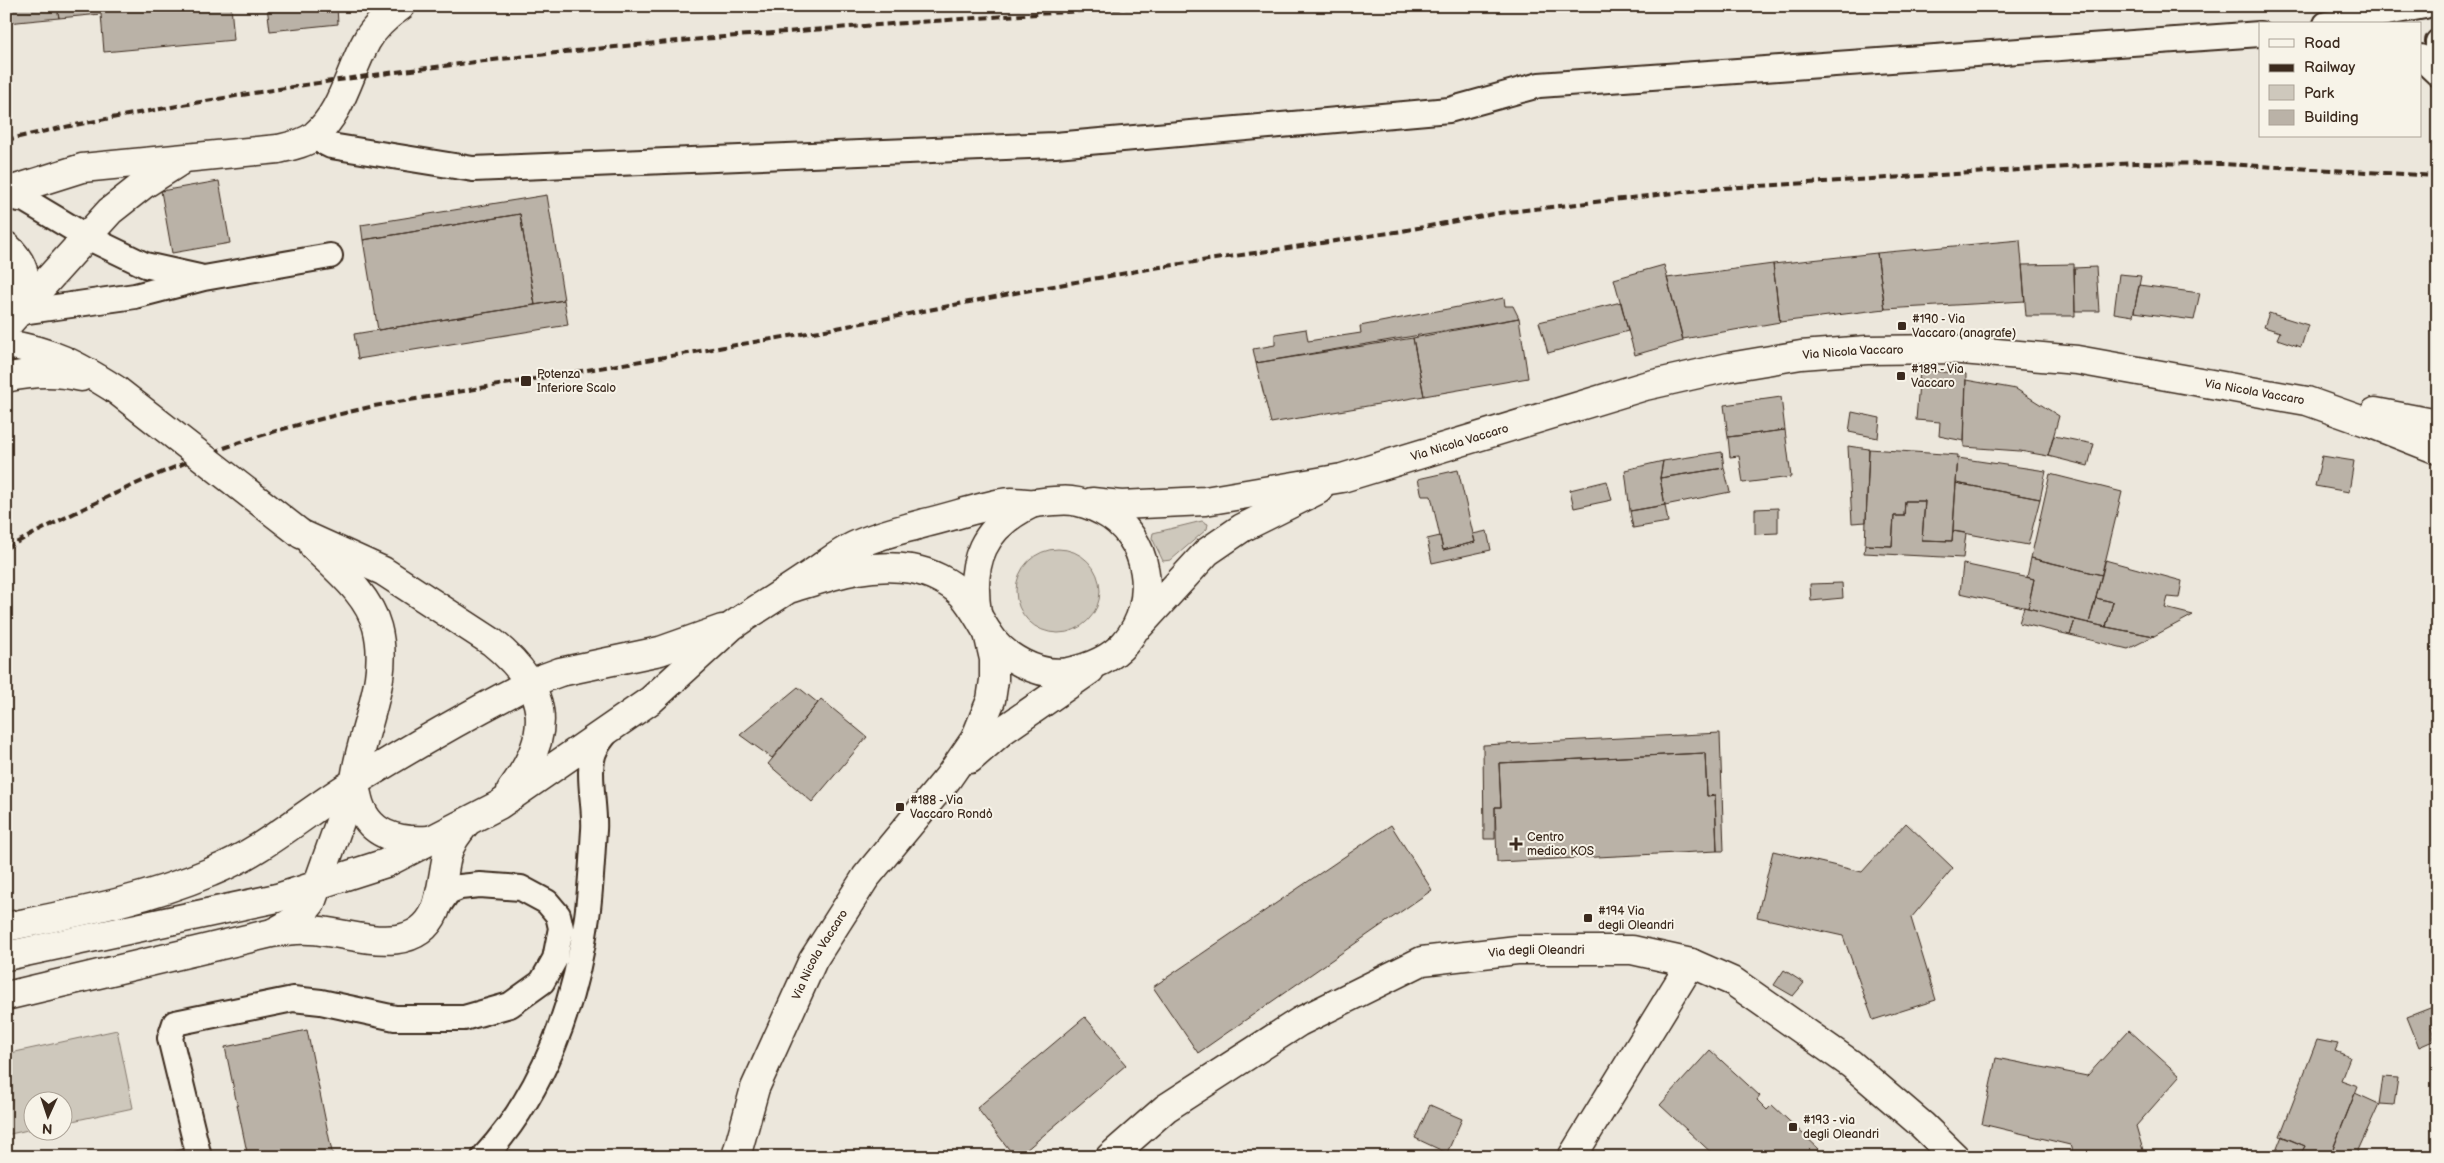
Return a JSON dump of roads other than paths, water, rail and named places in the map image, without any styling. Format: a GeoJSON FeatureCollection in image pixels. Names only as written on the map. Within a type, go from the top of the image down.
{"type":"FeatureCollection","features":[{"type":"Feature","properties":{"kind":"street"},"geometry":{"type":"LineString","coordinates":[[6,192],[82,168],[182,160],[298,145],[313,137],[325,126],[334,113],[366,41],[377,26],[400,6]]}},
{"type":"Feature","properties":{"kind":"street"},"geometry":{"type":"LineString","coordinates":[[14,319],[110,212],[142,185],[182,160]]}},
{"type":"Feature","properties":{"kind":"street"},"geometry":{"type":"LineString","coordinates":[[6,246],[23,265],[27,280],[14,319]]}},
{"type":"Feature","properties":{"kind":"street"},"geometry":{"type":"LineString","coordinates":[[6,344],[52,354],[75,364],[116,390],[301,534],[354,587],[368,606],[377,626],[380,647],[380,669],[354,782],[311,904],[302,915],[290,924],[272,933]]}},
{"type":"Feature","properties":{"kind":"street","name":"Via Nicola Vaccaro"},"geometry":{"type":"LineString","coordinates":[[1078,500],[1120,505],[1204,501],[1342,478],[1645,386],[1729,367],[1801,356],[1868,350],[1950,349],[2077,360],[2307,401],[2372,424]]}},
{"type":"Feature","properties":{"kind":"street"},"geometry":{"type":"LineString","coordinates":[[6,378],[26,373],[71,375],[116,390]]}},
{"type":"Feature","properties":{"kind":"street"},"geometry":{"type":"LineString","coordinates":[[2307,401],[2438,424]]}},
{"type":"Feature","properties":{"kind":"street"},"geometry":{"type":"LineString","coordinates":[[2372,424],[2438,450]]}},
{"type":"Feature","properties":{"kind":"street"},"geometry":{"type":"LineString","coordinates":[[2372,424],[2438,468]]}},
{"type":"Feature","properties":{"kind":"street","name":"Via Nicola Vaccaro"},"geometry":{"type":"LineString","coordinates":[[948,778],[1002,731],[1117,650],[1207,552],[1242,528],[1342,478]]}},
{"type":"Feature","properties":{"kind":"street"},"geometry":{"type":"LineString","coordinates":[[6,956],[277,898],[386,862],[434,840],[499,805],[651,700],[732,626],[852,546],[885,533],[1005,502],[1033,503],[1055,499],[1078,500],[1103,511],[1118,521],[1133,538],[1142,558],[1147,580],[1145,603],[1139,621],[1117,650],[1066,672],[1043,670],[1022,663],[1002,650],[961,593],[947,583],[913,569],[860,568],[789,589]]}},
{"type":"Feature","properties":{"kind":"street"},"geometry":{"type":"LineString","coordinates":[[983,623],[974,591],[975,568],[982,546],[995,528],[1012,513],[1033,503]]}},
{"type":"Feature","properties":{"kind":"street"},"geometry":{"type":"LineString","coordinates":[[301,534],[383,571],[492,642],[509,656],[530,683],[539,703],[539,736],[534,754],[525,772],[499,805]]}},
{"type":"Feature","properties":{"kind":"street","name":"Via Nicola Vaccaro"},"geometry":{"type":"LineString","coordinates":[[736,1157],[755,1088],[812,960],[866,877],[948,778],[975,739],[991,700],[994,680],[994,659],[983,623]]}},
{"type":"Feature","properties":{"kind":"street"},"geometry":{"type":"LineString","coordinates":[[6,927],[105,906],[168,888],[212,872],[249,854],[354,782],[530,683],[560,672],[660,651],[732,626]]}},
{"type":"Feature","properties":{"kind":"street"},"geometry":{"type":"LineString","coordinates":[[354,782],[360,808],[378,831],[395,839],[411,841],[434,840]]}},
{"type":"Feature","properties":{"kind":"street"},"geometry":{"type":"LineString","coordinates":[[6,996],[272,933],[311,930],[375,940],[396,940],[413,935],[427,924],[435,911],[447,855],[453,841],[466,823]]}},
{"type":"Feature","properties":{"kind":"street","name":"Via degli Oleandri"},"geometry":{"type":"LineString","coordinates":[[1110,1157],[1166,1108],[1299,1022],[1422,961],[1517,950],[1623,950],[1691,963],[1734,982],[1851,1064],[1955,1157]]}},
{"type":"Feature","properties":{"kind":"street"},"geometry":{"type":"LineString","coordinates":[[1572,1157],[1691,963]]}},
{"type":"Feature","properties":{"kind":"lane"},"geometry":{"type":"LineString","coordinates":[[2337,22],[2425,6]]}},
{"type":"Feature","properties":{"kind":"lane"},"geometry":{"type":"LineString","coordinates":[[313,137],[331,146],[473,169],[1055,144],[1449,110],[1539,85],[2259,34]]}},
{"type":"Feature","properties":{"kind":"lane"},"geometry":{"type":"LineString","coordinates":[[2438,42],[2438,64]]}},
{"type":"Feature","properties":{"kind":"lane"},"geometry":{"type":"LineString","coordinates":[[2422,59],[2438,74]]}},
{"type":"Feature","properties":{"kind":"lane"},"geometry":{"type":"LineString","coordinates":[[6,197],[25,200],[87,237],[145,265],[204,278]]}},
{"type":"Feature","properties":{"kind":"lane"},"geometry":{"type":"LineString","coordinates":[[14,319],[135,296],[204,278],[330,256]]}},
{"type":"Feature","properties":{"kind":"lane"},"geometry":{"type":"LineString","coordinates":[[484,1157],[502,1137],[545,1067],[572,993],[588,908],[596,814],[592,766],[595,749],[613,725]]}},
{"type":"Feature","properties":{"kind":"lane"},"geometry":{"type":"LineString","coordinates":[[199,1157],[170,1038],[176,1023],[293,999],[321,1002],[395,1018],[464,1018],[510,1005],[542,982],[555,959],[561,928],[558,915],[547,902],[521,888],[480,885],[460,887],[448,892],[435,911]]}},
{"type":"Feature","properties":{"kind":"railway"},"geometry":{"type":"LineString","coordinates":[[6,140],[83,123],[212,100],[447,65],[565,52],[802,31],[1157,6]]}},
{"type":"Feature","properties":{"kind":"railway"},"geometry":{"type":"LineString","coordinates":[[6,548],[114,494],[196,459],[280,430],[374,406],[837,328],[1154,268],[1402,231],[1499,213],[1709,189],[2134,163],[2224,164],[2438,176]]}},
{"type":"Feature","properties":{"kind":"place","name":"#190 - Via Vaccaro (anagrafe)"},"geometry":{"type":"Point","coordinates":[1902,326]}},
{"type":"Feature","properties":{"kind":"place","name":"#189 - Via Vaccaro"},"geometry":{"type":"Point","coordinates":[1901,376]}},
{"type":"Feature","properties":{"kind":"place","name":"Potenza Inferiore Scalo"},"geometry":{"type":"Point","coordinates":[526,381]}},
{"type":"Feature","properties":{"kind":"place","name":"#188 - Via Vaccaro Rondò"},"geometry":{"type":"Point","coordinates":[900,807]}},
{"type":"Feature","properties":{"kind":"place","name":"Centro medico KOS"},"geometry":{"type":"Point","coordinates":[1516,844]}},
{"type":"Feature","properties":{"kind":"place","name":"#194 Via degli Oleandri"},"geometry":{"type":"Point","coordinates":[1588,918]}},
{"type":"Feature","properties":{"kind":"place","name":"#193 - via degli Oleandri"},"geometry":{"type":"Point","coordinates":[1793,1127]}}]}
